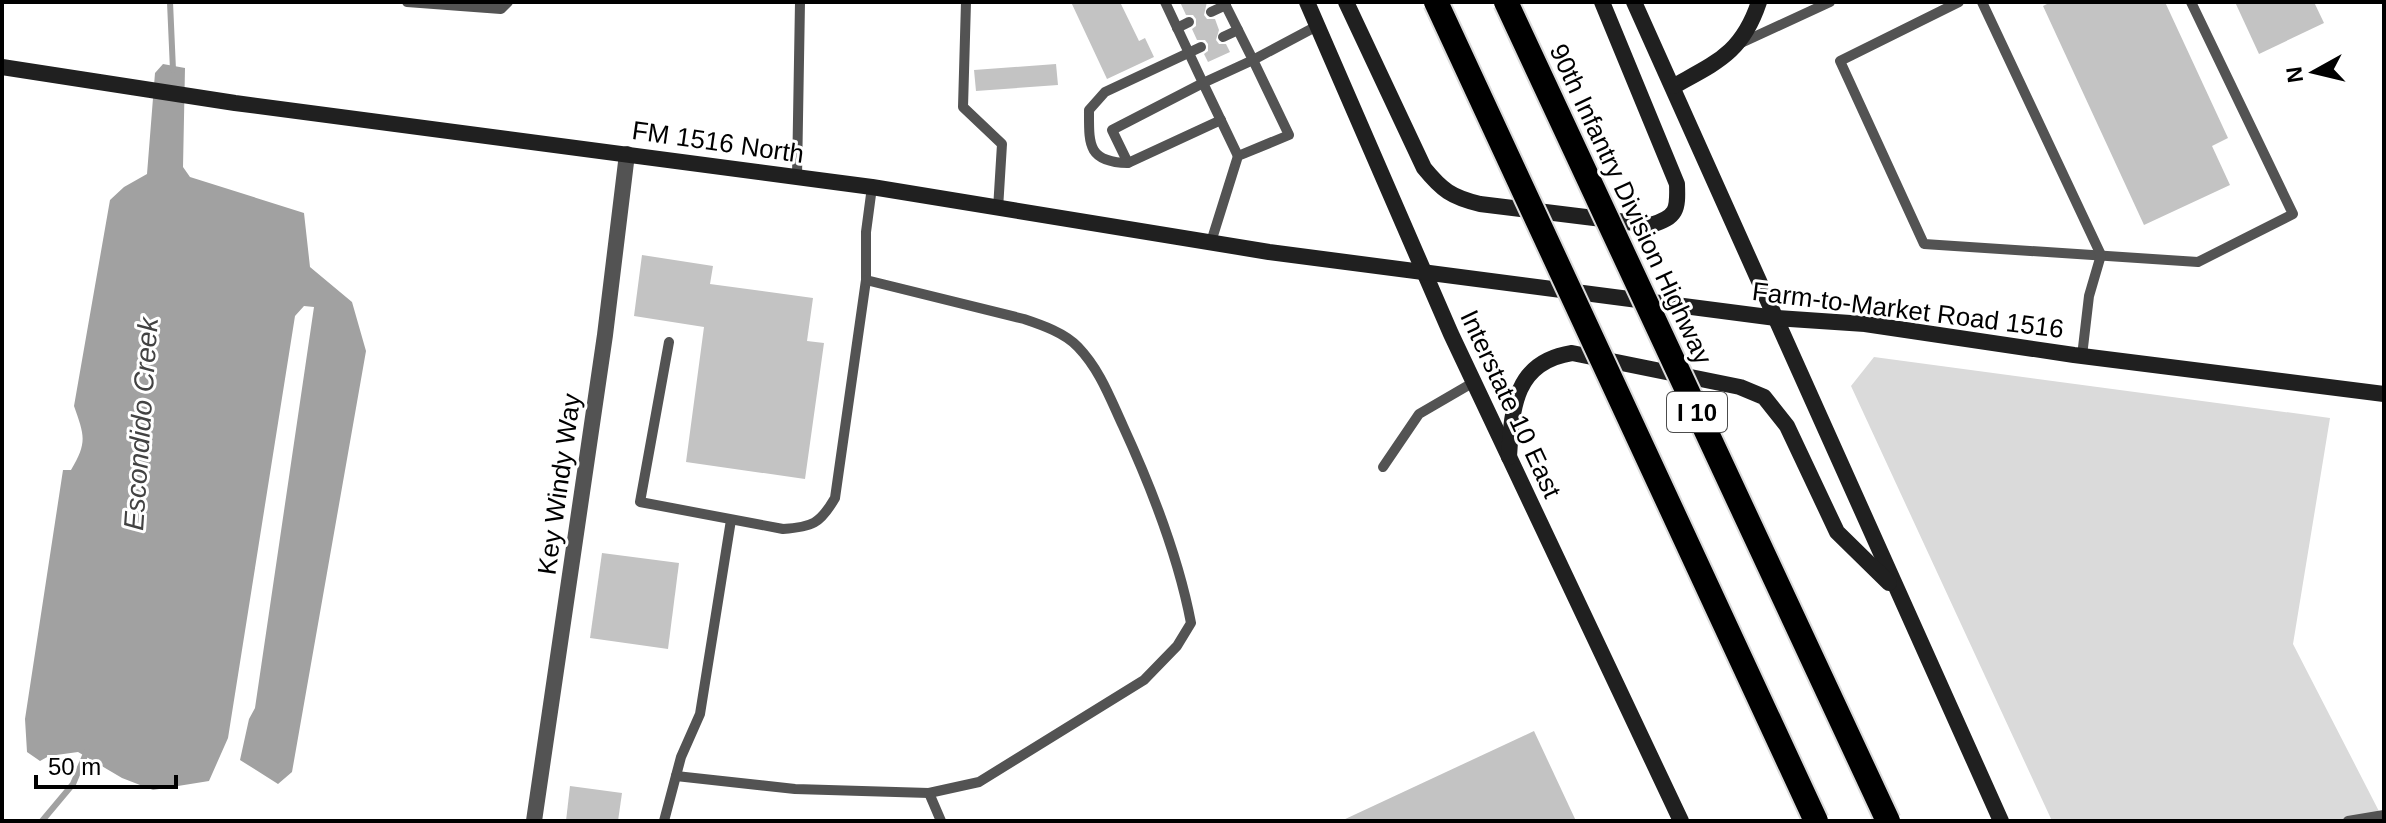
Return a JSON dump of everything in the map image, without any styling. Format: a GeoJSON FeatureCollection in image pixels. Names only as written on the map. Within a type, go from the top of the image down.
{"type":"FeatureCollection","features":[{"type":"Feature","properties":{"kind":"highway","name":"I 10"},"geometry":{"type":"LineString","coordinates":[[1436,2],[1816,821]]}},
{"type":"Feature","properties":{"kind":"highway","name":"90th Infantry Division Highway"},"geometry":{"type":"LineString","coordinates":[[1506,2],[1888,821]]}},
{"type":"Feature","properties":{"kind":"main road","name":"Interstate 10 East"},"geometry":{"type":"LineString","coordinates":[[1307,2],[1474,382],[1681,821]]}},
{"type":"Feature","properties":{"kind":"main road"},"geometry":{"type":"LineString","coordinates":[[1346,2],[1424,168],[1440,187],[1455,198],[1480,204],[1651,225],[1668,220],[1678,206],[1677,184],[1602,2]]}},
{"type":"Feature","properties":{"kind":"main road"},"geometry":{"type":"LineString","coordinates":[[1634,2],[2001,821]]}},
{"type":"Feature","properties":{"kind":"main road"},"geometry":{"type":"LineString","coordinates":[[1674,86],[1724,58],[1738,44],[1759,2]]}},
{"type":"Feature","properties":{"kind":"main road","name":"FM 1516 North"},"geometry":{"type":"LineString","coordinates":[[2,67],[235,103],[872,187],[998,209],[1426,273]]}},
{"type":"Feature","properties":{"kind":"main road","name":"Farm-to-Market Road 1516"},"geometry":{"type":"LineString","coordinates":[[1426,273],[1776,318],[1865,324],[2082,356],[2384,394]]}},
{"type":"Feature","properties":{"kind":"main road"},"geometry":{"type":"LineString","coordinates":[[1509,458],[1512,411],[1519,389],[1533,370],[1553,356],[1572,353],[1740,387],[1764,397],[1787,426],[1837,532],[1896,590]]}},
{"type":"Feature","properties":{"kind":"street","name":"Key Windy Way"},"geometry":{"type":"LineString","coordinates":[[534,821],[605,335],[627,154]]}},
{"type":"Feature","properties":{"kind":"lane"},"geometry":{"type":"LineString","coordinates":[[407,2],[501,9],[508,2]]}},
{"type":"Feature","properties":{"kind":"lane"},"geometry":{"type":"LineString","coordinates":[[797,177],[800,2]]}},
{"type":"Feature","properties":{"kind":"lane"},"geometry":{"type":"LineString","coordinates":[[966,2],[963,107],[1002,144],[998,209]]}},
{"type":"Feature","properties":{"kind":"lane"},"geometry":{"type":"LineString","coordinates":[[1738,44],[1830,2]]}},
{"type":"Feature","properties":{"kind":"lane"},"geometry":{"type":"LineString","coordinates":[[1959,2],[1840,61],[1924,244],[2198,262],[2293,214],[2191,2]]}},
{"type":"Feature","properties":{"kind":"lane"},"geometry":{"type":"LineString","coordinates":[[1982,2],[2101,255],[2089,296],[2082,356]]}},
{"type":"Feature","properties":{"kind":"lane"},"geometry":{"type":"LineString","coordinates":[[1169,3],[1177,28],[1238,156],[1211,242]]}},
{"type":"Feature","properties":{"kind":"lane"},"geometry":{"type":"LineString","coordinates":[[1211,12],[1225,3],[1289,135],[1238,156]]}},
{"type":"Feature","properties":{"kind":"lane"},"geometry":{"type":"LineString","coordinates":[[1177,28],[1189,22]]}},
{"type":"Feature","properties":{"kind":"lane"},"geometry":{"type":"LineString","coordinates":[[1128,163],[1112,130],[1317,26]]}},
{"type":"Feature","properties":{"kind":"lane"},"geometry":{"type":"LineString","coordinates":[[1223,37],[1238,30]]}},
{"type":"Feature","properties":{"kind":"lane"},"geometry":{"type":"LineString","coordinates":[[1201,47],[1105,92],[1089,110],[1089,136],[1094,152],[1109,162],[1128,163],[1221,120]]}},
{"type":"Feature","properties":{"kind":"lane"},"geometry":{"type":"LineString","coordinates":[[669,342],[640,502],[783,529],[817,522],[835,498],[866,280],[866,232],[872,187]]}},
{"type":"Feature","properties":{"kind":"lane"},"geometry":{"type":"LineString","coordinates":[[676,776],[795,789],[929,793],[979,782],[1144,680],[1177,646],[1191,623],[1183,583],[1144,471],[1099,371],[1075,344],[1048,328],[1024,319],[866,280]]}},
{"type":"Feature","properties":{"kind":"lane"},"geometry":{"type":"LineString","coordinates":[[1383,467],[1419,414],[1474,382]]}},
{"type":"Feature","properties":{"kind":"lane"},"geometry":{"type":"LineString","coordinates":[[664,821],[681,757],[700,714],[731,520]]}},
{"type":"Feature","properties":{"kind":"lane"},"geometry":{"type":"LineString","coordinates":[[929,793],[941,821]]}},
{"type":"Feature","properties":{"kind":"lane"},"geometry":{"type":"LineString","coordinates":[[2348,821],[2384,815]]}},
{"type":"Feature","properties":{"kind":"shaded area"},"geometry":{"type":"Polygon","coordinates":[[[1874,357],[2330,418],[2293,644],[2384,821],[2052,821],[1851,386],[1874,357]]]}},
{"type":"Feature","properties":{"kind":"water"},"geometry":{"type":"Polygon","coordinates":[[[163,64],[185,68],[183,167],[190,177],[304,213],[310,267],[352,302],[366,351],[292,772],[278,784],[240,760],[249,719],[255,708],[314,307],[304,306],[295,316],[228,738],[209,781],[153,790],[122,778],[78,752],[49,756],[40,761],[27,752],[25,719],[63,470],[71,470],[82,445],[82,432],[74,406],[110,200],[124,187],[147,174],[155,73],[163,64]]]}},
{"type":"Feature","properties":{"kind":"building"},"geometry":{"type":"Polygon","coordinates":[[[1071,2],[1120,2],[1139,41],[1145,38],[1154,57],[1107,79],[1071,2]]]}},
{"type":"Feature","properties":{"kind":"building"},"geometry":{"type":"Polygon","coordinates":[[[1180,2],[1207,2],[1204,15],[1207,19],[1215,19],[1219,30],[1216,40],[1219,44],[1226,44],[1230,52],[1208,62],[1204,54],[1208,51],[1208,44],[1205,40],[1197,40],[1192,29],[1196,26],[1196,19],[1193,15],[1186,15],[1180,2]]]}},
{"type":"Feature","properties":{"kind":"building"},"geometry":{"type":"Polygon","coordinates":[[[2051,2],[2165,2],[2228,138],[2212,146],[2230,185],[2144,225],[2043,6],[2051,2]]]}},
{"type":"Feature","properties":{"kind":"building"},"geometry":{"type":"Polygon","coordinates":[[[2235,2],[2314,2],[2324,23],[2259,54],[2235,2]]]}},
{"type":"Feature","properties":{"kind":"building"},"geometry":{"type":"Polygon","coordinates":[[[1056,64],[1058,85],[976,91],[974,70],[1056,64]]]}},
{"type":"Feature","properties":{"kind":"building"},"geometry":{"type":"Polygon","coordinates":[[[642,255],[713,266],[710,284],[813,298],[807,341],[824,343],[805,479],[686,462],[704,327],[634,316],[642,255]]]}},
{"type":"Feature","properties":{"kind":"building"},"geometry":{"type":"Polygon","coordinates":[[[602,553],[679,563],[668,649],[590,638],[602,553]]]}},
{"type":"Feature","properties":{"kind":"building"},"geometry":{"type":"Polygon","coordinates":[[[1534,731],[1576,821],[1341,821],[1534,731]]]}},
{"type":"Feature","properties":{"kind":"building"},"geometry":{"type":"Polygon","coordinates":[[[570,786],[622,793],[618,821],[566,821],[570,786]]]}},
{"type":"Feature","properties":{"kind":"waterway","name":"Escondido Creek"},"geometry":{"type":"LineString","coordinates":[[170,2],[173,70]]}},
{"type":"Feature","properties":{"kind":"waterway","name":"Escondido Creek"},"geometry":{"type":"LineString","coordinates":[[42,821],[73,784],[87,751]]}}]}
